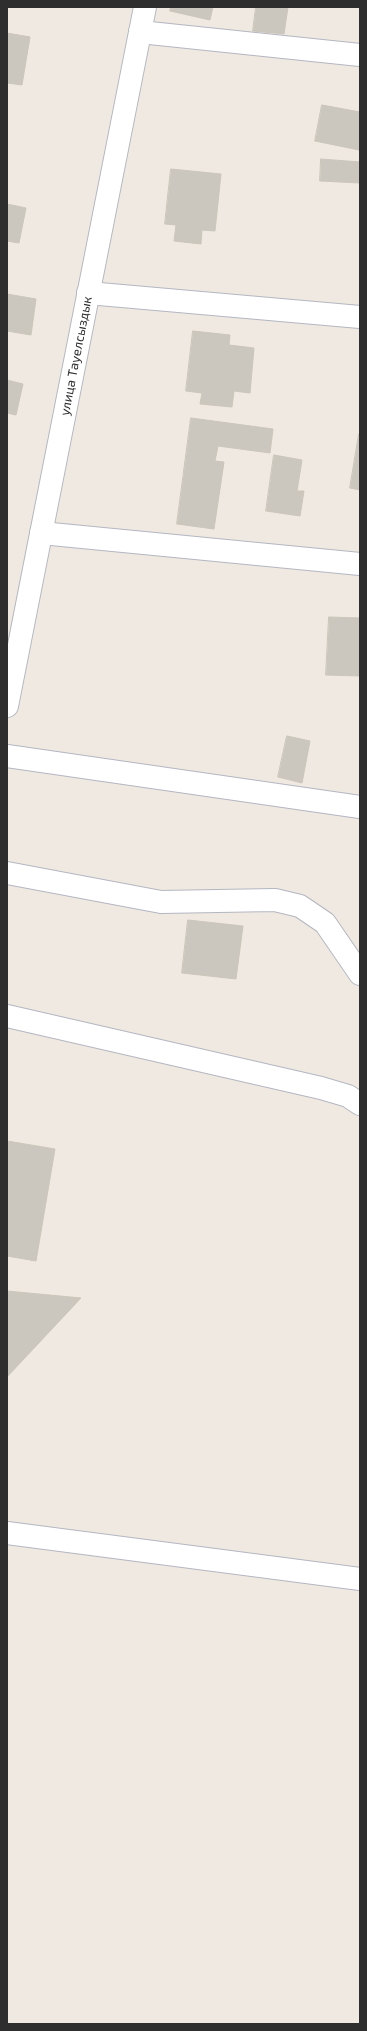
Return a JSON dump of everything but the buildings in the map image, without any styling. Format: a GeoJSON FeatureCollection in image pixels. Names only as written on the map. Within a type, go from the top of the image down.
{"type":"FeatureCollection","features":[{"type":"Feature","properties":{"kind":"street","name":"улица Тауелсыздык"},"geometry":{"type":"LineString","coordinates":[[7,706],[145,7]]}},
{"type":"Feature","properties":{"kind":"street"},"geometry":{"type":"LineString","coordinates":[[140,32],[360,55]]}},
{"type":"Feature","properties":{"kind":"street"},"geometry":{"type":"LineString","coordinates":[[88,293],[360,318]]}},
{"type":"Feature","properties":{"kind":"street"},"geometry":{"type":"LineString","coordinates":[[41,533],[360,564]]}},
{"type":"Feature","properties":{"kind":"street"},"geometry":{"type":"LineString","coordinates":[[7,756],[360,807]]}},
{"type":"Feature","properties":{"kind":"street"},"geometry":{"type":"LineString","coordinates":[[7,872],[161,902],[275,900],[300,906],[325,923],[360,974]]}},
{"type":"Feature","properties":{"kind":"street"},"geometry":{"type":"LineString","coordinates":[[7,1016],[321,1088],[348,1096],[360,1104]]}},
{"type":"Feature","properties":{"kind":"street"},"geometry":{"type":"LineString","coordinates":[[7,1532],[360,1580]]}}]}
